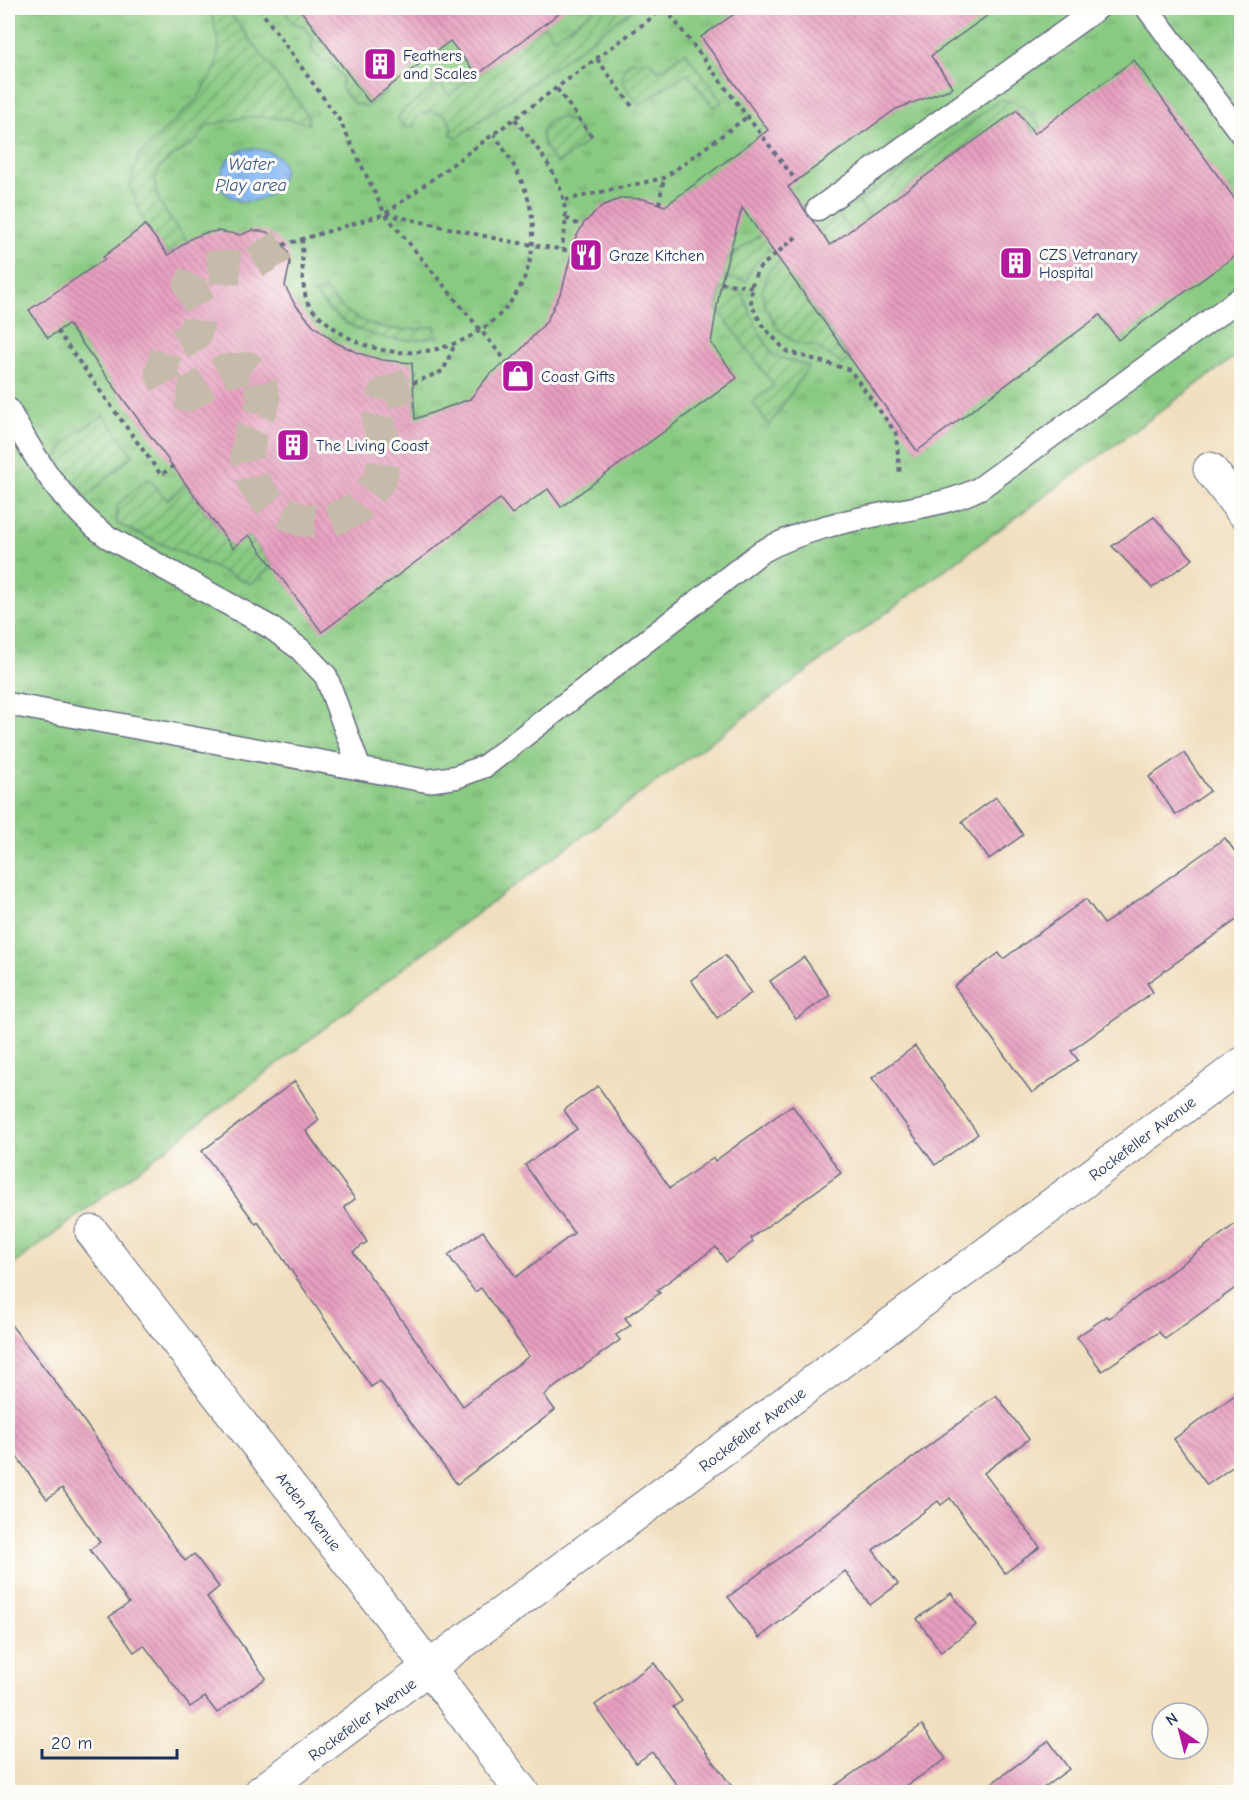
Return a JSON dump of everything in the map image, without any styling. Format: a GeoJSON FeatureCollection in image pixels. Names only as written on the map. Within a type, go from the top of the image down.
{"type":"FeatureCollection","features":[{"type":"Feature","properties":{"kind":"street"},"geometry":{"type":"LineString","coordinates":[[1210,470],[1242,511]]}},
{"type":"Feature","properties":{"kind":"street","name":"Rockefeller Avenue"},"geometry":{"type":"LineString","coordinates":[[261,1792],[430,1669],[1242,1064]]}},
{"type":"Feature","properties":{"kind":"street","name":"Arden Avenue"},"geometry":{"type":"LineString","coordinates":[[92,1232],[430,1669],[522,1792]]}},
{"type":"Feature","properties":{"kind":"lane"},"geometry":{"type":"LineString","coordinates":[[818,209],[1098,8]]}},
{"type":"Feature","properties":{"kind":"lane"},"geometry":{"type":"LineString","coordinates":[[1152,9],[1242,135]]}},
{"type":"Feature","properties":{"kind":"lane"},"geometry":{"type":"LineString","coordinates":[[8,704],[427,781],[456,777],[485,766],[761,552],[788,537],[822,526],[951,501],[980,488],[1242,297]]}},
{"type":"Feature","properties":{"kind":"lane"},"geometry":{"type":"LineString","coordinates":[[8,409],[31,452],[86,521],[108,537],[270,627],[300,649],[326,676],[359,767]]}},
{"type":"Feature","properties":{"kind":"path"},"geometry":{"type":"LineString","coordinates":[[259,8],[340,121],[385,214],[506,362]]}},
{"type":"Feature","properties":{"kind":"path"},"geometry":{"type":"LineString","coordinates":[[283,245],[385,214],[665,8],[823,218],[758,269],[752,287],[751,304],[762,325],[778,345],[786,351],[850,370],[896,433],[903,510]]}},
{"type":"Feature","properties":{"kind":"path"},"geometry":{"type":"LineString","coordinates":[[597,58],[634,109]]}},
{"type":"Feature","properties":{"kind":"path"},"geometry":{"type":"LineString","coordinates":[[556,88],[593,138]]}},
{"type":"Feature","properties":{"kind":"path"},"geometry":{"type":"LineString","coordinates":[[565,200],[664,178],[747,117]]}},
{"type":"Feature","properties":{"kind":"path"},"geometry":{"type":"LineString","coordinates":[[515,119],[551,168],[565,200],[566,229],[561,249]]}},
{"type":"Feature","properties":{"kind":"path"},"geometry":{"type":"LineString","coordinates":[[302,239],[306,300],[337,331],[365,345],[395,351],[425,352],[454,346],[481,332],[505,308],[522,281],[531,245],[530,206],[522,179],[494,134]]}},
{"type":"Feature","properties":{"kind":"path"},"geometry":{"type":"LineString","coordinates":[[659,204],[664,178]]}},
{"type":"Feature","properties":{"kind":"path"},"geometry":{"type":"LineString","coordinates":[[385,214],[531,245],[572,251]]}},
{"type":"Feature","properties":{"kind":"path"},"geometry":{"type":"LineString","coordinates":[[566,218],[581,226]]}},
{"type":"Feature","properties":{"kind":"path"},"geometry":{"type":"LineString","coordinates":[[721,283],[752,287]]}},
{"type":"Feature","properties":{"kind":"path"},"geometry":{"type":"LineString","coordinates":[[57,332],[161,475],[173,466]]}},
{"type":"Feature","properties":{"kind":"path"},"geometry":{"type":"LineString","coordinates":[[413,383],[444,371],[454,346]]}},
{"type":"Feature","properties":{"kind":"green space"},"geometry":{"type":"Polygon","coordinates":[[[8,8],[1241,8],[1241,352],[426,951],[8,1269],[8,8]]]}},
{"type":"Feature","properties":{"kind":"green space"},"geometry":{"type":"Polygon","coordinates":[[[210,8],[226,8],[307,114],[309,124],[281,118],[257,117],[234,119],[206,126],[196,141],[161,166],[156,176],[155,187],[158,198],[187,242],[168,255],[145,225],[130,186],[138,156],[197,99],[216,68],[219,44],[210,8]]]}},
{"type":"Feature","properties":{"kind":"green space"},"geometry":{"type":"Polygon","coordinates":[[[288,8],[299,8],[369,101],[386,88],[388,91],[366,107],[353,103],[341,87],[343,79],[329,60],[320,60],[311,47],[313,39],[302,25],[294,24],[286,14],[288,8]]]}},
{"type":"Feature","properties":{"kind":"green space"},"geometry":{"type":"Polygon","coordinates":[[[597,8],[635,8],[458,137],[451,135],[452,128],[445,115],[430,111],[418,116],[413,127],[402,125],[398,118],[403,110],[440,83],[449,95],[544,24],[554,38],[597,8]]]}},
{"type":"Feature","properties":{"kind":"green space"},"geometry":{"type":"Polygon","coordinates":[[[685,52],[722,102],[714,108],[687,73],[639,105],[622,79],[625,68],[630,62],[648,60],[659,71],[685,52]]]}},
{"type":"Feature","properties":{"kind":"green space"},"geometry":{"type":"Polygon","coordinates":[[[1001,100],[1015,102],[1025,108],[1041,128],[1035,134],[1017,110],[870,217],[858,202],[1001,100]]]}},
{"type":"Feature","properties":{"kind":"green space"},"geometry":{"type":"Polygon","coordinates":[[[561,117],[572,121],[587,142],[557,164],[541,137],[542,131],[550,120],[561,117]]]}},
{"type":"Feature","properties":{"kind":"green space"},"geometry":{"type":"Polygon","coordinates":[[[802,206],[809,219],[765,253],[757,261],[746,281],[723,277],[725,260],[802,206]]]}},
{"type":"Feature","properties":{"kind":"green space"},"geometry":{"type":"Polygon","coordinates":[[[840,216],[851,231],[791,276],[850,359],[842,364],[816,346],[798,344],[779,330],[766,308],[762,291],[769,270],[840,216]]]}},
{"type":"Feature","properties":{"kind":"green space"},"geometry":{"type":"Polygon","coordinates":[[[324,289],[335,302],[360,320],[403,330],[435,326],[437,336],[403,340],[370,334],[354,327],[327,307],[315,294],[324,289]]]}},
{"type":"Feature","properties":{"kind":"green space"},"geometry":{"type":"Polygon","coordinates":[[[721,289],[741,291],[761,336],[774,356],[809,366],[769,426],[752,402],[774,386],[717,308],[721,289]]]}},
{"type":"Feature","properties":{"kind":"green space"},"geometry":{"type":"Polygon","coordinates":[[[104,415],[133,455],[85,498],[62,473],[58,460],[60,452],[72,438],[104,415]]]}},
{"type":"Feature","properties":{"kind":"green space"},"geometry":{"type":"Polygon","coordinates":[[[148,478],[167,500],[186,484],[232,547],[249,535],[272,566],[251,584],[117,524],[117,505],[148,478]]]}},
{"type":"Feature","properties":{"kind":"water","name":"Water Play area"},"geometry":{"type":"Polygon","coordinates":[[[245,149],[269,152],[281,162],[283,174],[277,186],[265,196],[250,201],[234,198],[219,185],[226,162],[234,154],[245,149]]]}},
{"type":"Feature","properties":{"kind":"building","name":"Feathers and Scales"},"geometry":{"type":"Polygon","coordinates":[[[299,8],[566,8],[477,75],[450,41],[369,102],[299,8]]]}},
{"type":"Feature","properties":{"kind":"building"},"geometry":{"type":"Polygon","coordinates":[[[743,8],[998,8],[931,56],[953,88],[896,109],[788,187],[830,245],[1017,110],[1034,134],[1134,60],[1242,209],[1242,251],[1118,340],[1100,315],[917,451],[742,208],[721,283],[711,343],[737,378],[561,507],[548,489],[512,514],[500,499],[322,632],[249,535],[233,548],[68,324],[48,338],[29,310],[105,259],[103,257],[145,225],[168,255],[192,238],[205,233],[218,231],[241,235],[252,230],[267,232],[277,238],[288,251],[290,263],[285,286],[294,303],[313,325],[335,342],[358,353],[382,360],[412,363],[415,419],[470,399],[489,375],[517,354],[546,322],[562,290],[575,239],[584,223],[602,206],[622,198],[644,199],[665,206],[768,130],[701,37],[743,8]]]}},
{"type":"Feature","properties":{"kind":"building"},"geometry":{"type":"Polygon","coordinates":[[[1154,517],[1193,559],[1152,588],[1112,546],[1154,517]]]}},
{"type":"Feature","properties":{"kind":"building"},"geometry":{"type":"Polygon","coordinates":[[[1184,753],[1210,791],[1176,815],[1149,777],[1184,753]]]}},
{"type":"Feature","properties":{"kind":"building"},"geometry":{"type":"Polygon","coordinates":[[[996,797],[1023,835],[989,859],[962,822],[996,797]]]}},
{"type":"Feature","properties":{"kind":"building"},"geometry":{"type":"Polygon","coordinates":[[[1225,838],[1242,861],[1242,916],[1147,983],[1153,992],[1071,1051],[1078,1060],[1032,1093],[954,986],[999,953],[1003,959],[1086,899],[1104,924],[1225,838]]]}},
{"type":"Feature","properties":{"kind":"building"},"geometry":{"type":"Polygon","coordinates":[[[725,955],[751,993],[717,1018],[691,980],[725,955]]]}},
{"type":"Feature","properties":{"kind":"building"},"geometry":{"type":"Polygon","coordinates":[[[804,957],[830,995],[796,1019],[770,981],[804,957]]]}},
{"type":"Feature","properties":{"kind":"building"},"geometry":{"type":"Polygon","coordinates":[[[915,1046],[978,1134],[935,1165],[872,1078],[915,1046]]]}},
{"type":"Feature","properties":{"kind":"building"},"geometry":{"type":"Polygon","coordinates":[[[295,1081],[319,1120],[306,1131],[355,1199],[344,1207],[367,1242],[353,1252],[463,1406],[529,1356],[481,1288],[475,1292],[448,1255],[483,1231],[516,1277],[574,1233],[525,1165],[577,1129],[564,1110],[598,1086],[670,1188],[713,1158],[715,1161],[792,1105],[841,1173],[751,1238],[753,1242],[726,1262],[716,1247],[657,1290],[660,1293],[625,1318],[631,1325],[616,1335],[620,1340],[544,1395],[555,1410],[457,1484],[380,1381],[371,1387],[258,1222],[256,1224],[202,1151],[295,1081]]]}},
{"type":"Feature","properties":{"kind":"building"},"geometry":{"type":"Polygon","coordinates":[[[1242,1219],[1242,1283],[1165,1339],[1159,1332],[1102,1371],[1077,1337],[1107,1316],[1109,1318],[1242,1219]]]}},
{"type":"Feature","properties":{"kind":"building"},"geometry":{"type":"Polygon","coordinates":[[[8,1321],[57,1384],[185,1561],[194,1554],[219,1587],[207,1597],[266,1678],[217,1713],[205,1697],[190,1707],[144,1645],[134,1652],[109,1617],[129,1603],[90,1550],[100,1542],[62,1488],[47,1499],[8,1444],[8,1321]]]}},
{"type":"Feature","properties":{"kind":"building"},"geometry":{"type":"Polygon","coordinates":[[[1242,1390],[1242,1460],[1207,1485],[1174,1439],[1242,1390]]]}},
{"type":"Feature","properties":{"kind":"building"},"geometry":{"type":"Polygon","coordinates":[[[996,1395],[1029,1439],[984,1473],[1040,1547],[1005,1573],[950,1498],[941,1505],[938,1501],[873,1550],[898,1584],[870,1605],[845,1571],[759,1638],[728,1597],[996,1395]]]}},
{"type":"Feature","properties":{"kind":"building"},"geometry":{"type":"Polygon","coordinates":[[[951,1593],[976,1625],[941,1652],[917,1619],[951,1593]]]}},
{"type":"Feature","properties":{"kind":"building"},"geometry":{"type":"Polygon","coordinates":[[[654,1663],[682,1701],[673,1707],[736,1792],[682,1792],[652,1752],[636,1763],[595,1705],[654,1663]]]}},
{"type":"Feature","properties":{"kind":"building"},"geometry":{"type":"Polygon","coordinates":[[[922,1725],[946,1759],[897,1792],[826,1792],[922,1725]]]}},
{"type":"Feature","properties":{"kind":"building"},"geometry":{"type":"Polygon","coordinates":[[[1049,1741],[1069,1769],[1038,1792],[980,1792],[1049,1741]]]}},
{"type":"Feature","properties":{"kind":"tunnel"},"geometry":{"type":"LineString","coordinates":[[283,245],[246,268],[215,267],[198,270],[190,285],[201,307],[195,335],[167,352],[161,372],[170,392],[188,395],[224,371],[248,368],[259,379],[264,401],[251,433],[247,455],[254,484],[272,506],[301,520],[330,521],[356,509],[380,480],[386,450],[378,420],[384,394],[413,383]]}},
{"type":"Feature","properties":{"kind":"place","name":"Feathers and Scales"},"geometry":{"type":"Point","coordinates":[380,64]}},
{"type":"Feature","properties":{"kind":"place","name":"Graze Kitchen"},"geometry":{"type":"Point","coordinates":[586,255]}},
{"type":"Feature","properties":{"kind":"place","name":"CZS Vetranary Hospital"},"geometry":{"type":"Point","coordinates":[1016,263]}},
{"type":"Feature","properties":{"kind":"place","name":"Coast Gifts"},"geometry":{"type":"Point","coordinates":[518,376]}},
{"type":"Feature","properties":{"kind":"place","name":"The Living Coast"},"geometry":{"type":"Point","coordinates":[293,445]}}]}
